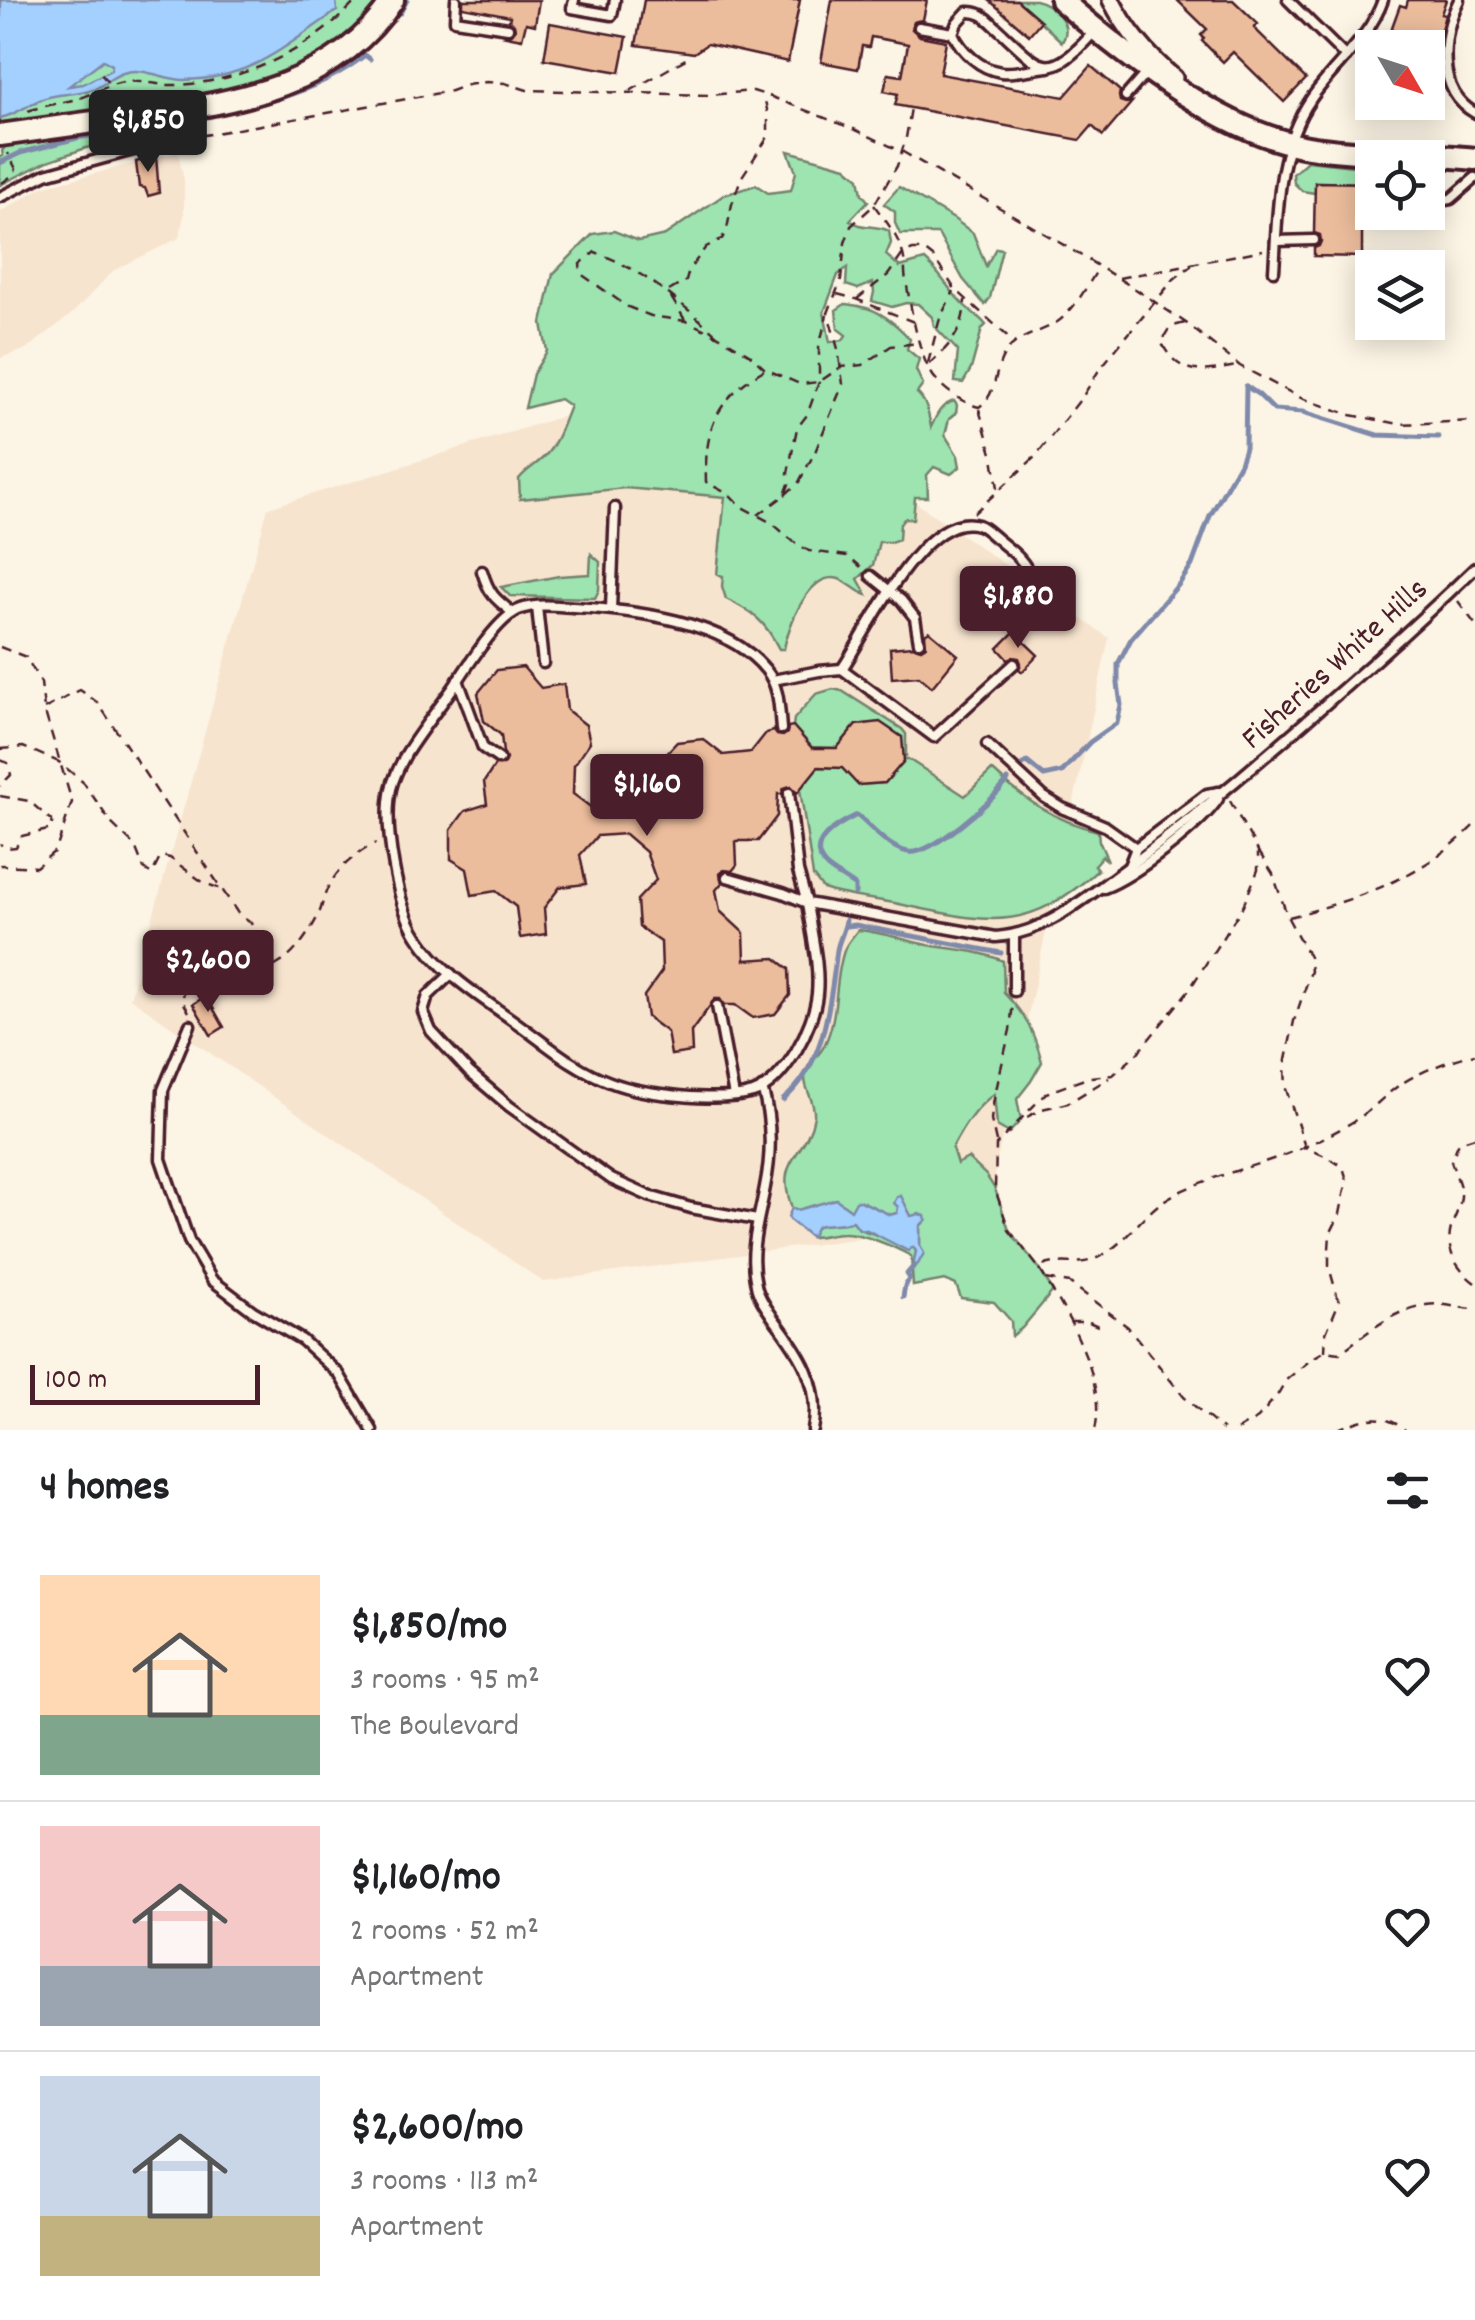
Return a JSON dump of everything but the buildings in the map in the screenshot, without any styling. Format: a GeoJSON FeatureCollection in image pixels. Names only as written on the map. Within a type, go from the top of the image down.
{"type":"FeatureCollection","features":[{"type":"Feature","properties":{"kind":"street"},"geometry":{"type":"LineString","coordinates":[[5,139],[249,96],[308,74],[353,46],[378,23],[392,0]]}},
{"type":"Feature","properties":{"kind":"street"},"geometry":{"type":"LineString","coordinates":[[1061,0],[1172,86],[1260,134],[1289,143],[1355,153],[1474,159]]}},
{"type":"Feature","properties":{"kind":"street"},"geometry":{"type":"LineString","coordinates":[[1111,0],[1124,23],[1162,68],[1214,111]]}},
{"type":"Feature","properties":{"kind":"lane"},"geometry":{"type":"LineString","coordinates":[[456,0],[454,20],[508,28]]}},
{"type":"Feature","properties":{"kind":"lane"},"geometry":{"type":"LineString","coordinates":[[574,0],[572,8],[612,16],[615,0]]}},
{"type":"Feature","properties":{"kind":"lane"},"geometry":{"type":"LineString","coordinates":[[1288,0],[1346,57]]}},
{"type":"Feature","properties":{"kind":"lane"},"geometry":{"type":"LineString","coordinates":[[1274,272],[1281,170],[1289,143],[1308,103],[1369,30],[1384,0]]}},
{"type":"Feature","properties":{"kind":"lane"},"geometry":{"type":"LineString","coordinates":[[1459,0],[1446,36],[1448,76],[1458,100],[1475,113]]}},
{"type":"Feature","properties":{"kind":"lane"},"geometry":{"type":"LineString","coordinates":[[1049,66],[1036,62],[976,11],[967,12],[957,23],[953,33],[959,47],[982,64],[1002,72],[1049,66],[1061,64],[1096,29]]}},
{"type":"Feature","properties":{"kind":"lane"},"geometry":{"type":"LineString","coordinates":[[919,27],[953,33]]}},
{"type":"Feature","properties":{"kind":"lane"},"geometry":{"type":"LineString","coordinates":[[1126,96],[1150,70]]}},
{"type":"Feature","properties":{"kind":"lane"},"geometry":{"type":"LineString","coordinates":[[0,197],[46,174],[152,144],[170,112]]}},
{"type":"Feature","properties":{"kind":"lane"},"geometry":{"type":"LineString","coordinates":[[1445,200],[1452,199],[1474,159]]}},
{"type":"Feature","properties":{"kind":"lane"},"geometry":{"type":"LineString","coordinates":[[1276,244],[1314,240]]}},
{"type":"Feature","properties":{"kind":"lane"},"geometry":{"type":"LineString","coordinates":[[612,609],[615,508]]}},
{"type":"Feature","properties":{"kind":"lane"},"geometry":{"type":"LineString","coordinates":[[842,669],[888,592],[938,532],[980,525],[1025,563],[1032,579]]}},
{"type":"Feature","properties":{"kind":"lane","name":"Fisheries White Hills"},"geometry":{"type":"LineString","coordinates":[[727,877],[806,903],[996,937],[1014,936],[1054,919],[1096,890],[1224,791],[1346,687],[1475,568]]}},
{"type":"Feature","properties":{"kind":"lane"},"geometry":{"type":"LineString","coordinates":[[482,570],[488,590],[513,613]]}},
{"type":"Feature","properties":{"kind":"lane"},"geometry":{"type":"LineString","coordinates":[[871,576],[915,618],[919,642]]}},
{"type":"Feature","properties":{"kind":"lane"},"geometry":{"type":"LineString","coordinates":[[537,606],[543,663]]}},
{"type":"Feature","properties":{"kind":"lane"},"geometry":{"type":"LineString","coordinates":[[782,729],[778,696],[765,668],[738,646],[714,634],[664,618],[612,609],[537,606],[513,613],[478,652],[396,771],[388,806],[406,918],[429,954],[451,974],[568,1060],[610,1082],[660,1094],[752,1093],[762,1088],[794,1054],[813,1014],[817,994],[790,794]]}},
{"type":"Feature","properties":{"kind":"lane"},"geometry":{"type":"LineString","coordinates":[[773,680],[842,669],[934,738],[1014,664]]}},
{"type":"Feature","properties":{"kind":"lane"},"geometry":{"type":"LineString","coordinates":[[458,680],[484,748],[500,759]]}},
{"type":"Feature","properties":{"kind":"lane"},"geometry":{"type":"LineString","coordinates":[[987,744],[1044,797],[1105,826],[1136,848],[1129,866]]}},
{"type":"Feature","properties":{"kind":"lane","name":"Fisheries White Hills"},"geometry":{"type":"LineString","coordinates":[[1136,848],[1207,794],[1224,791]]}},
{"type":"Feature","properties":{"kind":"lane","name":"Fisheries White Hills"},"geometry":{"type":"LineString","coordinates":[[1096,890],[1116,883],[1156,856],[1210,812],[1224,791]]}},
{"type":"Feature","properties":{"kind":"lane"},"geometry":{"type":"LineString","coordinates":[[1014,936],[1014,991]]}},
{"type":"Feature","properties":{"kind":"lane"},"geometry":{"type":"LineString","coordinates":[[451,974],[428,996],[423,1012],[430,1031],[509,1106],[610,1179],[691,1208],[758,1220]]}},
{"type":"Feature","properties":{"kind":"lane"},"geometry":{"type":"LineString","coordinates":[[718,1006],[734,1096]]}},
{"type":"Feature","properties":{"kind":"lane"},"geometry":{"type":"LineString","coordinates":[[190,1025],[163,1090],[161,1159],[189,1240],[212,1280],[252,1311],[302,1340],[339,1374],[372,1430]]}},
{"type":"Feature","properties":{"kind":"lane"},"geometry":{"type":"LineString","coordinates":[[762,1088],[771,1139],[753,1266],[756,1290],[803,1359],[810,1376],[816,1412],[813,1430]]}},
{"type":"Feature","properties":{"kind":"path"},"geometry":{"type":"LineString","coordinates":[[27,112],[124,82],[174,86],[245,74],[282,57],[339,19],[356,0]]}},
{"type":"Feature","properties":{"kind":"path"},"geometry":{"type":"LineString","coordinates":[[628,93],[689,58],[691,52]]}},
{"type":"Feature","properties":{"kind":"path"},"geometry":{"type":"LineString","coordinates":[[101,74],[110,86]]}},
{"type":"Feature","properties":{"kind":"path"},"geometry":{"type":"LineString","coordinates":[[152,144],[451,92],[486,82],[528,90],[710,94],[753,91],[902,152],[1156,302],[1240,366],[1300,398],[1351,415],[1400,424],[1475,421]]}},
{"type":"Feature","properties":{"kind":"path"},"geometry":{"type":"LineString","coordinates":[[668,292],[686,280],[706,247],[722,239],[728,228],[742,178],[768,138],[763,94]]}},
{"type":"Feature","properties":{"kind":"path"},"geometry":{"type":"LineString","coordinates":[[785,495],[797,428],[819,382],[819,347],[841,280],[845,244],[851,226],[886,188],[902,152],[912,108]]}},
{"type":"Feature","properties":{"kind":"path"},"geometry":{"type":"LineString","coordinates":[[0,184],[16,169],[5,139]]}},
{"type":"Feature","properties":{"kind":"path"},"geometry":{"type":"LineString","coordinates":[[874,205],[894,232],[903,254],[906,280],[931,372],[969,405],[979,407],[988,400],[1006,352],[1015,343],[1059,320],[1099,268]]}},
{"type":"Feature","properties":{"kind":"path"},"geometry":{"type":"LineString","coordinates":[[1118,279],[1276,244]]}},
{"type":"Feature","properties":{"kind":"path"},"geometry":{"type":"LineString","coordinates":[[856,299],[888,275],[903,254],[924,250],[934,257],[955,288],[1015,343]]}},
{"type":"Feature","properties":{"kind":"path"},"geometry":{"type":"LineString","coordinates":[[717,335],[668,292],[612,258],[595,252],[580,264],[581,274],[628,307],[651,316],[686,321],[749,354],[765,369],[800,384],[819,382],[841,366],[864,365],[891,346],[921,342]]}},
{"type":"Feature","properties":{"kind":"path"},"geometry":{"type":"LineString","coordinates":[[963,525],[1035,458],[1099,370],[1174,279],[1192,265]]}},
{"type":"Feature","properties":{"kind":"path"},"geometry":{"type":"LineString","coordinates":[[928,365],[940,318],[955,288]]}},
{"type":"Feature","properties":{"kind":"path"},"geometry":{"type":"LineString","coordinates":[[668,292],[686,321]]}},
{"type":"Feature","properties":{"kind":"path"},"geometry":{"type":"LineString","coordinates":[[836,294],[916,322]]}},
{"type":"Feature","properties":{"kind":"path"},"geometry":{"type":"LineString","coordinates":[[928,365],[958,334],[966,299]]}},
{"type":"Feature","properties":{"kind":"path"},"geometry":{"type":"LineString","coordinates":[[758,515],[799,482],[843,384],[828,313]]}},
{"type":"Feature","properties":{"kind":"path"},"geometry":{"type":"LineString","coordinates":[[1186,322],[1170,327],[1161,342],[1182,366],[1200,372],[1240,366]]}},
{"type":"Feature","properties":{"kind":"path"},"geometry":{"type":"LineString","coordinates":[[765,369],[734,390],[722,404],[706,450],[706,482],[809,551],[848,556],[871,576]]}},
{"type":"Feature","properties":{"kind":"path"},"geometry":{"type":"LineString","coordinates":[[979,407],[998,491]]}},
{"type":"Feature","properties":{"kind":"path"},"geometry":{"type":"LineString","coordinates":[[1451,591],[1475,624]]}},
{"type":"Feature","properties":{"kind":"path"},"geometry":{"type":"LineString","coordinates":[[0,647],[26,657],[41,683],[44,709],[72,802],[56,850],[36,867],[0,865]]}},
{"type":"Feature","properties":{"kind":"path"},"geometry":{"type":"LineString","coordinates":[[44,709],[80,690],[98,702],[239,914],[253,928],[241,947],[235,978]]}},
{"type":"Feature","properties":{"kind":"path"},"geometry":{"type":"LineString","coordinates":[[0,749],[24,747],[59,762],[84,783],[111,823],[136,846],[144,869],[152,874],[161,856],[170,858],[204,883],[223,890]]}},
{"type":"Feature","properties":{"kind":"path"},"geometry":{"type":"LineString","coordinates":[[0,760],[8,763],[11,775],[0,786]]}},
{"type":"Feature","properties":{"kind":"path"},"geometry":{"type":"LineString","coordinates":[[1224,791],[1273,874],[1312,971],[1294,1021],[1285,1064],[1286,1090],[1305,1147],[1343,1167],[1347,1180],[1340,1214],[1330,1234],[1328,1267],[1340,1302],[1326,1333],[1325,1350]]}},
{"type":"Feature","properties":{"kind":"path"},"geometry":{"type":"LineString","coordinates":[[0,796],[29,801],[52,821],[52,829],[22,836],[16,847],[0,844]]}},
{"type":"Feature","properties":{"kind":"path"},"geometry":{"type":"LineString","coordinates":[[1288,918],[1371,893],[1417,871],[1452,847],[1475,824]]}},
{"type":"Feature","properties":{"kind":"path"},"geometry":{"type":"LineString","coordinates":[[190,1025],[189,1011],[182,1000],[188,981],[206,988],[282,963],[320,912],[331,882],[342,866],[391,834]]}},
{"type":"Feature","properties":{"kind":"path"},"geometry":{"type":"LineString","coordinates":[[1021,1120],[1068,1103],[1114,1075],[1136,1055],[1175,1010],[1225,935],[1254,884],[1258,851]]}},
{"type":"Feature","properties":{"kind":"path"},"geometry":{"type":"LineString","coordinates":[[1014,991],[991,1120],[996,1144],[995,1190],[1008,1230],[1046,1279],[1092,1370],[1097,1420],[1094,1430]]}},
{"type":"Feature","properties":{"kind":"path"},"geometry":{"type":"LineString","coordinates":[[1039,1268],[1050,1262],[1080,1264],[1095,1260],[1172,1196],[1305,1147],[1363,1115],[1400,1084],[1424,1071],[1475,1054]]}},
{"type":"Feature","properties":{"kind":"path"},"geometry":{"type":"LineString","coordinates":[[996,1144],[1046,1093],[1090,1077],[1114,1075]]}},
{"type":"Feature","properties":{"kind":"path"},"geometry":{"type":"LineString","coordinates":[[1475,1136],[1460,1142],[1451,1161],[1461,1192],[1450,1228],[1449,1250],[1454,1262],[1475,1283]]}},
{"type":"Feature","properties":{"kind":"path"},"geometry":{"type":"LineString","coordinates":[[1046,1279],[1070,1283],[1128,1327],[1184,1398],[1223,1430]]}},
{"type":"Feature","properties":{"kind":"path"},"geometry":{"type":"LineString","coordinates":[[1237,1430],[1258,1418],[1286,1380],[1325,1350],[1340,1352],[1390,1316],[1426,1305],[1475,1309]]}},
{"type":"Feature","properties":{"kind":"path"},"geometry":{"type":"LineString","coordinates":[[1070,1322],[1098,1326]]}},
{"type":"Feature","properties":{"kind":"path"},"geometry":{"type":"LineString","coordinates":[[1336,1430],[1358,1420],[1380,1418],[1396,1422],[1406,1430]]}},
{"type":"Feature","properties":{"kind":"shaded area"},"geometry":{"type":"Polygon","coordinates":[[[178,152],[184,180],[184,216],[179,238],[113,271],[73,313],[27,349],[0,358],[0,212],[42,187],[178,152]]]}},
{"type":"Feature","properties":{"kind":"shaded area"},"geometry":{"type":"Polygon","coordinates":[[[624,397],[894,487],[1109,638],[996,1165],[991,1220],[543,1282],[130,998],[268,508],[624,397]]]}},
{"type":"Feature","properties":{"kind":"green space"},"geometry":{"type":"Polygon","coordinates":[[[0,0],[383,0],[341,44],[286,74],[247,87],[165,104],[0,124],[0,0]]]}},
{"type":"Feature","properties":{"kind":"green space"},"geometry":{"type":"Polygon","coordinates":[[[1017,0],[1035,0],[1054,10],[1065,28],[1062,42],[1017,0]]]}},
{"type":"Feature","properties":{"kind":"green space"},"geometry":{"type":"Polygon","coordinates":[[[137,125],[146,130],[143,136],[48,161],[0,185],[0,157],[7,144],[137,125]]]}},
{"type":"Feature","properties":{"kind":"green space"},"geometry":{"type":"Polygon","coordinates":[[[788,151],[846,167],[859,178],[862,194],[868,201],[850,220],[889,231],[891,243],[886,255],[900,267],[925,260],[986,325],[971,369],[963,383],[955,382],[958,351],[918,304],[892,307],[872,301],[873,283],[858,289],[846,285],[847,268],[838,275],[824,312],[830,342],[843,340],[846,335],[838,329],[836,310],[845,304],[875,311],[900,329],[910,339],[907,349],[919,359],[916,370],[923,385],[917,393],[925,404],[931,427],[945,405],[954,401],[957,405],[945,435],[960,467],[951,474],[934,467],[927,475],[928,497],[915,497],[913,519],[905,518],[900,524],[899,539],[879,542],[873,565],[858,579],[867,595],[839,579],[818,583],[802,602],[784,649],[779,649],[758,619],[726,599],[723,576],[717,574],[725,497],[625,488],[520,499],[519,479],[549,452],[570,406],[560,399],[525,408],[533,374],[547,351],[542,323],[553,274],[593,234],[614,231],[639,241],[665,235],[724,195],[756,185],[768,193],[791,190],[796,172],[788,151]]]}},
{"type":"Feature","properties":{"kind":"green space"},"geometry":{"type":"Polygon","coordinates":[[[1307,161],[1355,166],[1355,183],[1316,182],[1315,193],[1302,191],[1294,183],[1293,174],[1307,161]]]}},
{"type":"Feature","properties":{"kind":"green space"},"geometry":{"type":"Polygon","coordinates":[[[899,187],[973,233],[986,266],[996,248],[1002,249],[985,305],[963,279],[938,234],[900,234],[895,212],[884,204],[899,187]]]}},
{"type":"Feature","properties":{"kind":"green space"},"geometry":{"type":"Polygon","coordinates":[[[591,554],[600,562],[595,598],[510,596],[501,587],[590,574],[591,554]]]}},
{"type":"Feature","properties":{"kind":"green space"},"geometry":{"type":"Polygon","coordinates":[[[833,689],[902,729],[906,734],[906,756],[880,722],[856,725],[837,748],[812,747],[793,726],[794,719],[816,694],[833,689]]]}},
{"type":"Feature","properties":{"kind":"green space"},"geometry":{"type":"Polygon","coordinates":[[[904,759],[965,796],[992,770],[1040,808],[1098,831],[1108,861],[1102,856],[1094,865],[1098,870],[1048,906],[1004,918],[957,916],[823,889],[813,876],[800,789],[818,767],[842,768],[858,785],[885,783],[904,759]]]}},
{"type":"Feature","properties":{"kind":"green space"},"geometry":{"type":"Polygon","coordinates":[[[858,930],[1003,961],[1004,993],[1024,1017],[1036,1042],[1042,1062],[1017,1099],[1021,1120],[1009,1133],[997,1126],[994,1094],[970,1118],[952,1148],[957,1164],[968,1158],[986,1175],[1009,1230],[1053,1291],[1012,1336],[1011,1321],[994,1302],[961,1298],[956,1285],[945,1280],[913,1286],[911,1256],[904,1252],[850,1233],[811,1237],[817,1226],[853,1221],[859,1229],[913,1247],[913,1265],[920,1246],[920,1226],[926,1220],[911,1216],[901,1197],[897,1213],[890,1215],[861,1201],[851,1210],[836,1199],[798,1210],[792,1208],[786,1178],[814,1116],[806,1071],[829,1034],[841,960],[858,930]]]}},
{"type":"Feature","properties":{"kind":"water"},"geometry":{"type":"Polygon","coordinates":[[[1,0],[336,0],[337,11],[266,58],[230,74],[184,80],[131,71],[96,88],[42,99],[0,118],[1,0]],[[103,60],[69,86],[83,84],[111,70],[112,65],[103,60]]]}},
{"type":"Feature","properties":{"kind":"water"},"geometry":{"type":"Polygon","coordinates":[[[901,1196],[911,1216],[919,1214],[926,1220],[920,1226],[924,1253],[913,1267],[913,1247],[908,1251],[859,1229],[853,1221],[817,1226],[811,1237],[788,1217],[792,1208],[798,1210],[836,1199],[851,1210],[856,1201],[861,1201],[890,1215],[897,1213],[894,1203],[901,1196]]]}},
{"type":"Feature","properties":{"kind":"waterway"},"geometry":{"type":"LineString","coordinates":[[400,13],[407,0]]}},
{"type":"Feature","properties":{"kind":"waterway"},"geometry":{"type":"LineString","coordinates":[[185,119],[279,98],[324,81],[365,55],[370,59]]}},
{"type":"Feature","properties":{"kind":"waterway"},"geometry":{"type":"LineString","coordinates":[[0,163],[20,153],[77,138],[141,127]]}},
{"type":"Feature","properties":{"kind":"waterway"},"geometry":{"type":"LineString","coordinates":[[1246,386],[1274,410],[1303,412],[1377,435],[1439,437]]}},
{"type":"Feature","properties":{"kind":"waterway"},"geometry":{"type":"LineString","coordinates":[[1023,765],[1027,762],[1044,776],[1062,772],[1090,742],[1117,723],[1121,705],[1118,664],[1131,639],[1192,565],[1210,516],[1240,463],[1245,448],[1246,386]]}},
{"type":"Feature","properties":{"kind":"waterway"},"geometry":{"type":"LineString","coordinates":[[855,893],[855,886],[820,859],[820,843],[833,829],[857,815],[894,847],[918,851],[961,825],[1008,780]]}},
{"type":"Feature","properties":{"kind":"waterway"},"geometry":{"type":"LineString","coordinates":[[783,1100],[809,1069],[817,1051],[846,920]]}},
{"type":"Feature","properties":{"kind":"waterway"},"geometry":{"type":"LineString","coordinates":[[847,926],[1001,953]]}},
{"type":"Feature","properties":{"kind":"waterway"},"geometry":{"type":"LineString","coordinates":[[903,1297],[910,1278],[907,1274],[913,1267]]}}]}
